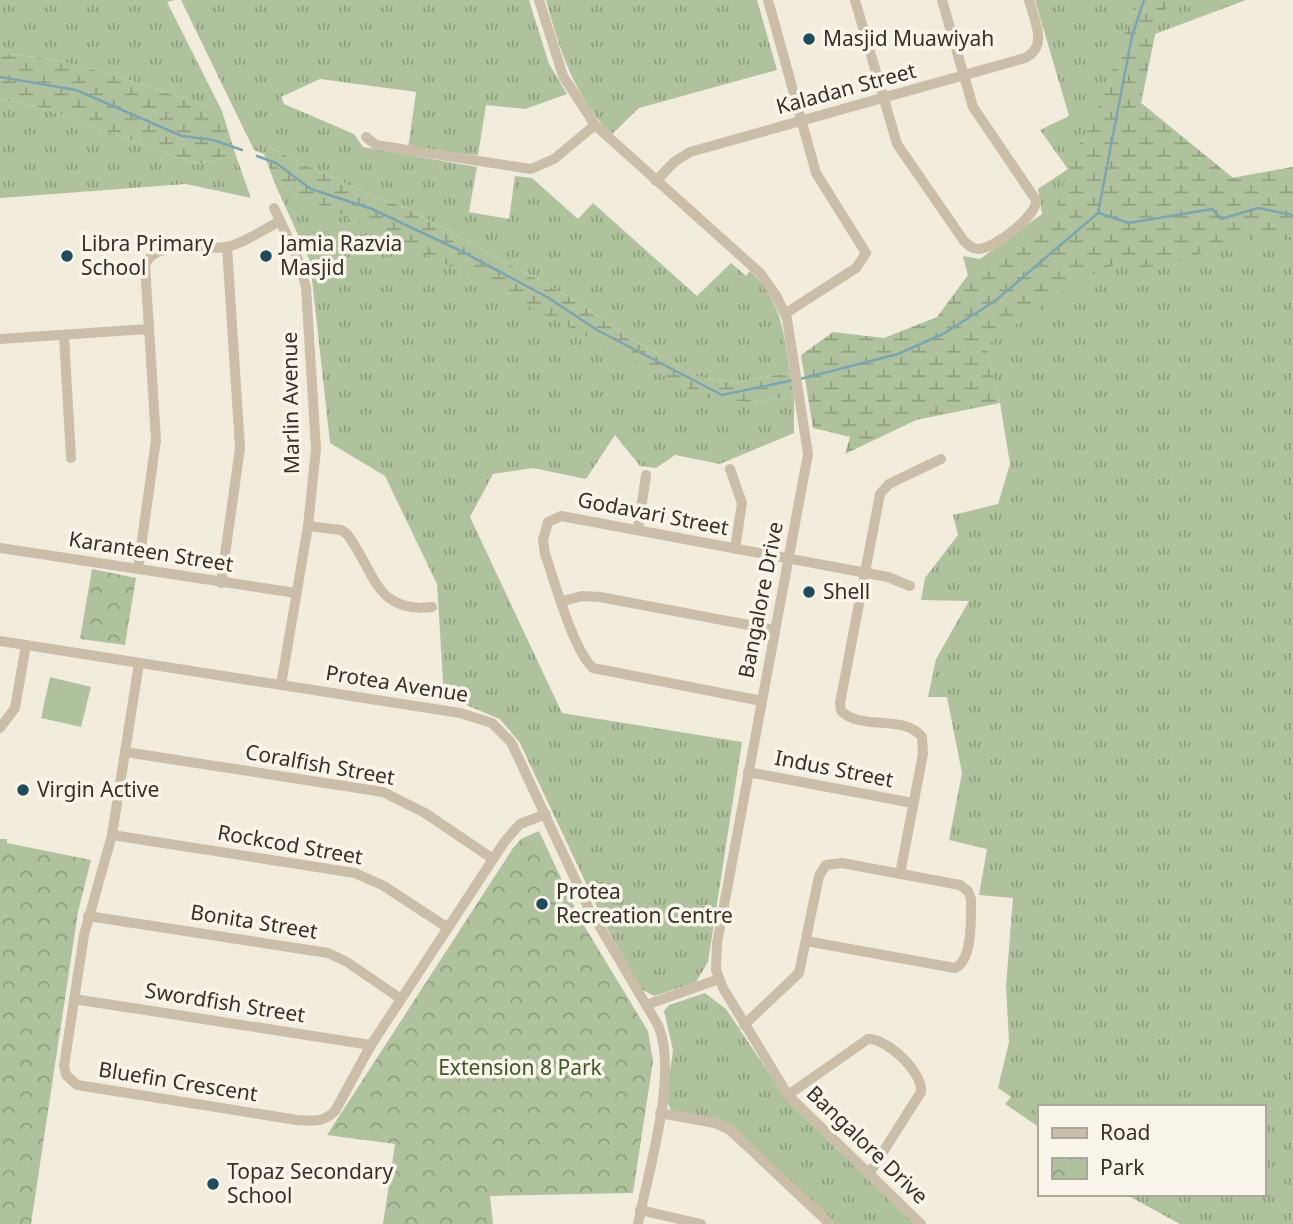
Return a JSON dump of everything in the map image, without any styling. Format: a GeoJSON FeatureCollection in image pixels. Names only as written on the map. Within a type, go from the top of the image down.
{"type":"FeatureCollection","features":[{"type":"Feature","properties":{"kind":"street","name":"Bangalore Drive"},"geometry":{"type":"LineString","coordinates":[[539,0],[563,76],[594,125],[760,273],[786,313],[808,454],[717,943],[719,979],[788,1095],[921,1224]]}},
{"type":"Feature","properties":{"kind":"street"},"geometry":{"type":"LineString","coordinates":[[768,0],[820,180],[866,253],[856,268],[786,313]]}},
{"type":"Feature","properties":{"kind":"street"},"geometry":{"type":"LineString","coordinates":[[855,0],[892,134],[964,241],[973,249],[983,249],[1030,218],[1035,210],[1036,200],[973,107],[942,0]]}},
{"type":"Feature","properties":{"kind":"street","name":"Kaladan Street"},"geometry":{"type":"LineString","coordinates":[[656,181],[674,162],[690,152],[1030,55],[1038,46],[1038,33],[1029,0]]}},
{"type":"Feature","properties":{"kind":"street"},"geometry":{"type":"LineString","coordinates":[[366,137],[376,145],[531,169],[554,159],[594,125]]}},
{"type":"Feature","properties":{"kind":"street","name":"Marlin Avenue"},"geometry":{"type":"LineString","coordinates":[[274,208],[301,267],[308,306],[316,449],[308,526],[281,685]]}},
{"type":"Feature","properties":{"kind":"street"},"geometry":{"type":"LineString","coordinates":[[138,569],[155,450],[145,265],[151,256],[163,250],[228,247],[280,220]]}},
{"type":"Feature","properties":{"kind":"street"},"geometry":{"type":"LineString","coordinates":[[221,583],[240,448],[228,247]]}},
{"type":"Feature","properties":{"kind":"street"},"geometry":{"type":"LineString","coordinates":[[0,340],[148,330]]}},
{"type":"Feature","properties":{"kind":"street"},"geometry":{"type":"LineString","coordinates":[[64,336],[71,458]]}},
{"type":"Feature","properties":{"kind":"street"},"geometry":{"type":"LineString","coordinates":[[900,874],[924,746],[921,735],[910,728],[849,717],[840,707],[880,494],[889,484],[941,459]]}},
{"type":"Feature","properties":{"kind":"street"},"geometry":{"type":"LineString","coordinates":[[730,469],[742,503],[735,549]]}},
{"type":"Feature","properties":{"kind":"street"},"geometry":{"type":"LineString","coordinates":[[638,530],[646,475]]}},
{"type":"Feature","properties":{"kind":"street","name":"Godavari Street"},"geometry":{"type":"LineString","coordinates":[[762,701],[593,668],[584,657],[543,546],[544,531],[550,520],[561,516],[638,530],[895,579],[910,586]]}},
{"type":"Feature","properties":{"kind":"street"},"geometry":{"type":"LineString","coordinates":[[308,526],[341,530],[347,534],[380,588],[398,606],[409,609],[432,607]]}},
{"type":"Feature","properties":{"kind":"street","name":"Karanteen Street"},"geometry":{"type":"LineString","coordinates":[[0,548],[296,593]]}},
{"type":"Feature","properties":{"kind":"street"},"geometry":{"type":"LineString","coordinates":[[563,601],[582,596],[600,597],[775,630]]}},
{"type":"Feature","properties":{"kind":"street","name":"Protea Avenue"},"geometry":{"type":"LineString","coordinates":[[0,641],[483,719],[498,728],[511,742],[588,907],[658,1025],[666,1048],[660,1113],[638,1224]]}},
{"type":"Feature","properties":{"kind":"street"},"geometry":{"type":"LineString","coordinates":[[0,728],[15,708],[26,645]]}},
{"type":"Feature","properties":{"kind":"street","name":"Bluefin Crescent"},"geometry":{"type":"LineString","coordinates":[[139,663],[112,835],[88,916],[74,999],[64,1071],[77,1085],[297,1119],[317,1121],[331,1115],[401,999],[493,859],[520,824],[546,814]]}},
{"type":"Feature","properties":{"kind":"street","name":"Coralfish Street"},"geometry":{"type":"LineString","coordinates":[[125,752],[383,792],[425,813],[493,859]]}},
{"type":"Feature","properties":{"kind":"street","name":"Indus Street"},"geometry":{"type":"LineString","coordinates":[[748,772],[913,803]]}},
{"type":"Feature","properties":{"kind":"street","name":"Rockcod Street"},"geometry":{"type":"LineString","coordinates":[[112,835],[355,873],[371,879],[448,929]]}},
{"type":"Feature","properties":{"kind":"street"},"geometry":{"type":"LineString","coordinates":[[744,1025],[797,977],[819,876],[826,864],[842,863],[900,874],[960,886],[968,891],[971,906],[967,955],[958,967],[948,968],[806,941]]}},
{"type":"Feature","properties":{"kind":"street","name":"Bonita Street"},"geometry":{"type":"LineString","coordinates":[[88,916],[328,953],[347,962],[401,999]]}},
{"type":"Feature","properties":{"kind":"street"},"geometry":{"type":"LineString","coordinates":[[646,1005],[719,979]]}},
{"type":"Feature","properties":{"kind":"street","name":"Swordfish Street"},"geometry":{"type":"LineString","coordinates":[[74,999],[372,1045]]}},
{"type":"Feature","properties":{"kind":"street"},"geometry":{"type":"LineString","coordinates":[[788,1095],[868,1039],[878,1040],[898,1055],[920,1079],[921,1091],[869,1174]]}},
{"type":"Feature","properties":{"kind":"street"},"geometry":{"type":"LineString","coordinates":[[660,1113],[715,1123],[730,1130],[830,1224]]}},
{"type":"Feature","properties":{"kind":"street"},"geometry":{"type":"LineString","coordinates":[[640,1210],[701,1224]]}},
{"type":"Feature","properties":{"kind":"green space"},"geometry":{"type":"Polygon","coordinates":[[[0,0],[175,0],[167,2],[222,111],[84,67],[28,56],[0,54],[0,0]]]}},
{"type":"Feature","properties":{"kind":"green space"},"geometry":{"type":"Polygon","coordinates":[[[181,0],[529,0],[549,64],[567,94],[525,109],[486,105],[478,155],[408,149],[416,92],[320,79],[281,97],[284,104],[354,134],[363,147],[477,167],[469,212],[509,219],[515,176],[532,178],[578,219],[593,203],[697,296],[731,263],[746,276],[750,271],[775,305],[783,330],[790,372],[735,383],[698,377],[628,337],[573,299],[406,208],[367,194],[268,147],[264,154],[254,150],[181,0]]]}},
{"type":"Feature","properties":{"kind":"green space"},"geometry":{"type":"Polygon","coordinates":[[[546,0],[757,0],[777,70],[639,108],[611,135],[587,103],[570,72],[546,0]]]}},
{"type":"Feature","properties":{"kind":"green space"},"geometry":{"type":"Polygon","coordinates":[[[1035,0],[1246,0],[1155,34],[1141,103],[1233,178],[1293,167],[1293,1224],[1180,1224],[1129,1196],[1265,1196],[1265,1105],[1038,1105],[1038,1126],[1005,1104],[1011,1097],[998,1088],[1009,1042],[1006,986],[1013,898],[979,895],[987,849],[949,840],[962,773],[947,697],[928,697],[936,659],[969,601],[921,600],[925,578],[958,535],[953,515],[998,504],[1010,464],[1000,403],[963,256],[980,259],[1042,214],[1038,189],[1068,169],[1040,130],[1069,116],[1035,0]]]}},
{"type":"Feature","properties":{"kind":"green space"},"geometry":{"type":"Polygon","coordinates":[[[1136,0],[1170,0],[1155,34],[1141,103],[1233,178],[1293,167],[1293,237],[1237,243],[1147,274],[1116,264],[1077,281],[986,346],[1000,403],[916,420],[845,454],[850,437],[813,428],[801,355],[833,332],[884,338],[937,317],[968,275],[1054,215],[1068,169],[1103,96],[1136,0]]]}},
{"type":"Feature","properties":{"kind":"green space"},"geometry":{"type":"Polygon","coordinates":[[[0,54],[28,56],[84,67],[222,111],[236,156],[196,164],[46,109],[0,99],[0,54]]]}},
{"type":"Feature","properties":{"kind":"green space"},"geometry":{"type":"Polygon","coordinates":[[[0,99],[46,109],[196,164],[236,156],[251,198],[186,184],[0,198],[0,99]]]}},
{"type":"Feature","properties":{"kind":"green space"},"geometry":{"type":"Polygon","coordinates":[[[268,147],[367,194],[406,208],[573,299],[628,337],[698,377],[735,383],[790,372],[794,396],[753,402],[709,399],[444,263],[275,184],[264,154],[268,147]]]}},
{"type":"Feature","properties":{"kind":"green space"},"geometry":{"type":"Polygon","coordinates":[[[275,184],[753,402],[794,396],[794,433],[720,464],[675,455],[656,468],[640,466],[615,435],[586,479],[533,468],[493,474],[470,517],[562,713],[742,742],[708,962],[696,982],[654,996],[641,989],[607,928],[520,743],[500,719],[444,696],[437,584],[385,476],[330,443],[310,261],[275,184]]]}},
{"type":"Feature","properties":{"kind":"green space"},"geometry":{"type":"Polygon","coordinates":[[[92,569],[136,578],[125,645],[80,639],[92,569]]]}},
{"type":"Feature","properties":{"kind":"green space"},"geometry":{"type":"Polygon","coordinates":[[[50,677],[91,687],[81,727],[41,718],[50,677]]]}},
{"type":"Feature","properties":{"kind":"green space","name":"Extension 8 Park"},"geometry":{"type":"Polygon","coordinates":[[[539,831],[580,919],[648,1031],[653,1061],[633,1193],[490,1196],[493,1224],[383,1224],[395,1144],[327,1135],[513,848],[521,839],[539,831]]]}},
{"type":"Feature","properties":{"kind":"green space"},"geometry":{"type":"Polygon","coordinates":[[[0,839],[7,839],[7,843],[91,860],[78,912],[31,1224],[0,1224],[0,839]]]}},
{"type":"Feature","properties":{"kind":"green space"},"geometry":{"type":"Polygon","coordinates":[[[705,993],[726,1009],[789,1103],[915,1224],[835,1224],[737,1130],[671,1110],[666,1100],[673,1050],[664,1011],[669,1005],[705,993]]]}},
{"type":"Feature","properties":{"kind":"waterway"},"geometry":{"type":"LineString","coordinates":[[800,379],[898,354],[943,334],[995,301],[1098,213],[1132,36],[1144,0]]}},
{"type":"Feature","properties":{"kind":"waterway"},"geometry":{"type":"LineString","coordinates":[[0,77],[76,90],[182,136],[213,140],[242,150]]}},
{"type":"Feature","properties":{"kind":"waterway"},"geometry":{"type":"LineString","coordinates":[[257,156],[276,163],[311,189],[372,209],[461,251],[547,297],[597,330],[722,395],[794,380]]}},
{"type":"Feature","properties":{"kind":"waterway"},"geometry":{"type":"LineString","coordinates":[[1099,213],[1129,223],[1212,209],[1221,219],[1258,208],[1293,215]]}},
{"type":"Feature","properties":{"kind":"place","name":"Masjid Muawiyah"},"geometry":{"type":"Point","coordinates":[809,39]}},
{"type":"Feature","properties":{"kind":"place","name":"Libra Primary School"},"geometry":{"type":"Point","coordinates":[67,256]}},
{"type":"Feature","properties":{"kind":"place","name":"Jamia Razvia Masjid"},"geometry":{"type":"Point","coordinates":[266,256]}},
{"type":"Feature","properties":{"kind":"place","name":"Shell"},"geometry":{"type":"Point","coordinates":[809,592]}},
{"type":"Feature","properties":{"kind":"place","name":"Virgin Active"},"geometry":{"type":"Point","coordinates":[23,790]}},
{"type":"Feature","properties":{"kind":"place","name":"Protea Recreation Centre"},"geometry":{"type":"Point","coordinates":[542,904]}},
{"type":"Feature","properties":{"kind":"place","name":"Topaz Secondary School"},"geometry":{"type":"Point","coordinates":[213,1184]}}]}
